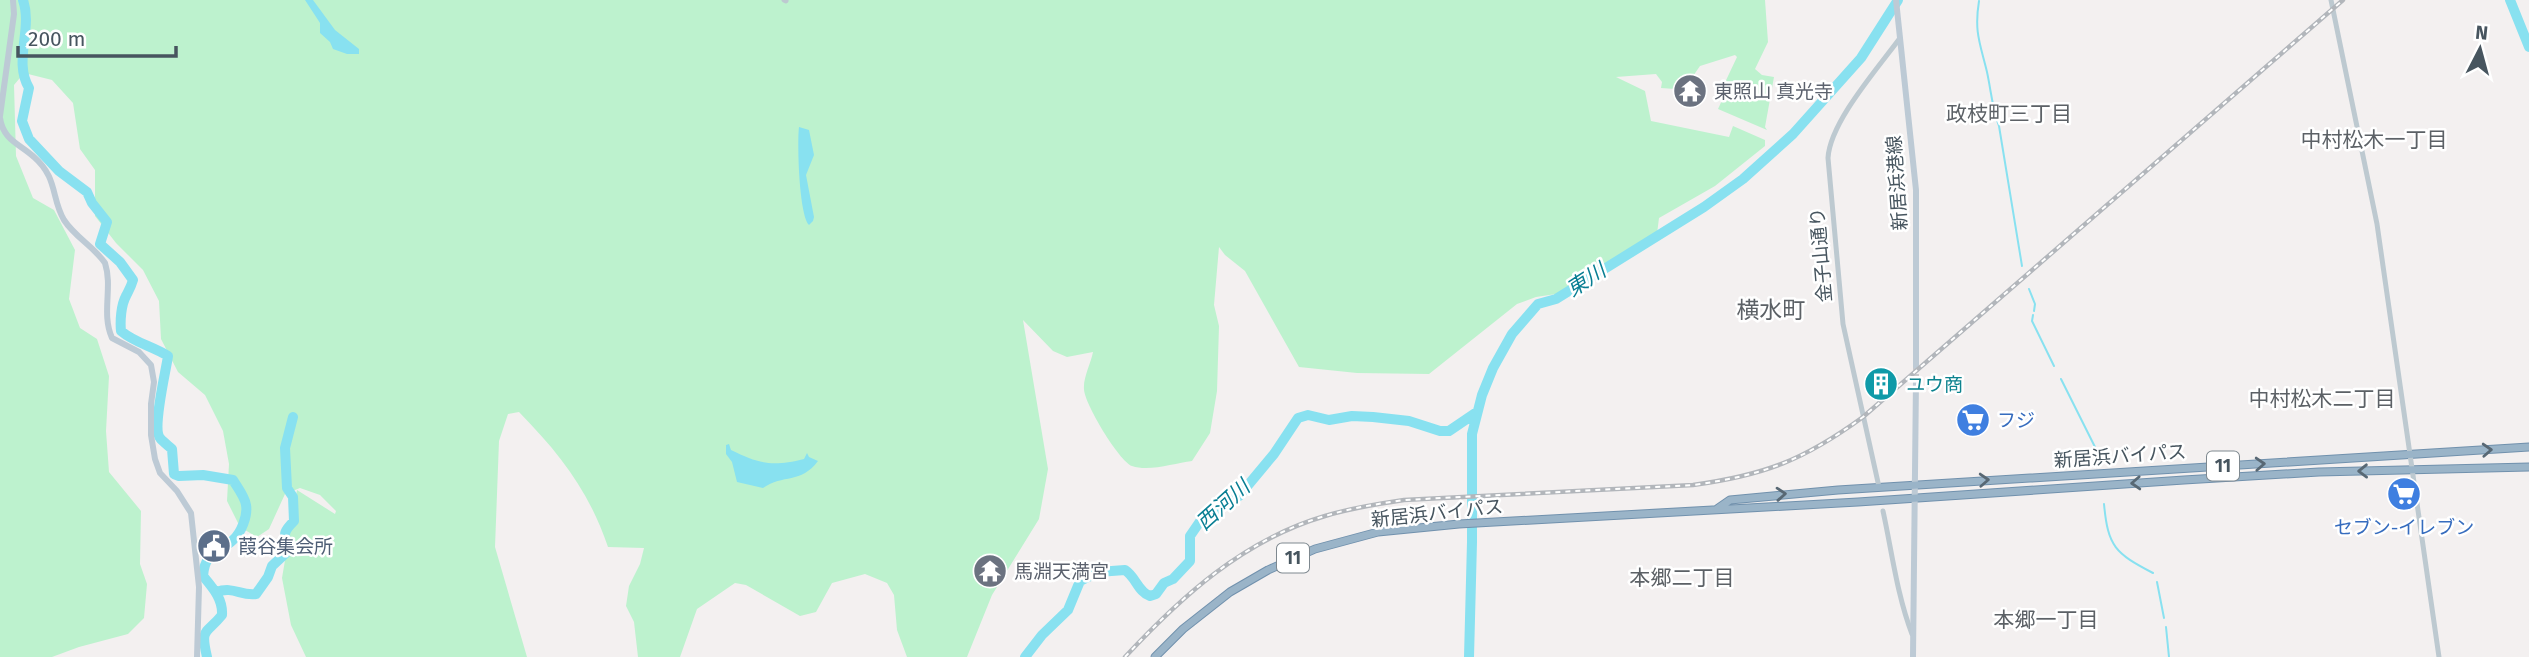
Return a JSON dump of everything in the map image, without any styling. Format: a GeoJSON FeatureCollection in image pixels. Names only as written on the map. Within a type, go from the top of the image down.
{"type":"FeatureCollection","features":[{"type":"Feature","properties":{"kind":"highway","name":"新居浜バイパス"},"geometry":{"type":"LineString","coordinates":[[1716,509],[1730,500],[1879,487],[2529,447]]}},
{"type":"Feature","properties":{"kind":"highway","name":"新居浜バイパス"},"geometry":{"type":"LineString","coordinates":[[1155,657],[1183,629],[1230,592],[1268,570],[1315,549],[1378,532],[1459,524],[2183,480],[2529,467]]}},
{"type":"Feature","properties":{"kind":"main road"},"geometry":{"type":"LineString","coordinates":[[13,0],[14,14],[0,117],[4,134],[35,158],[49,174],[59,208],[70,228],[106,263],[106,309],[112,338],[139,352],[151,365],[154,382],[151,435],[155,459],[160,473],[184,500],[192,520],[199,587],[197,657]]}},
{"type":"Feature","properties":{"kind":"main road","name":"新居浜港線"},"geometry":{"type":"LineString","coordinates":[[1896,0],[1916,190],[1916,366]]}},
{"type":"Feature","properties":{"kind":"main road"},"geometry":{"type":"LineString","coordinates":[[1913,657],[1916,380]]}},
{"type":"Feature","properties":{"kind":"street"},"geometry":{"type":"LineString","coordinates":[[2331,0],[2376,224],[2440,657]]}},
{"type":"Feature","properties":{"kind":"street","name":"金子山通り"},"geometry":{"type":"LineString","coordinates":[[1879,487],[1843,324],[1828,158],[1829,144],[1847,110],[1899,38]]}},
{"type":"Feature","properties":{"kind":"street"},"geometry":{"type":"LineString","coordinates":[[1883,511],[1896,566],[1902,608],[1913,637]]}},
{"type":"Feature","properties":{"kind":"green space"},"geometry":{"type":"Polygon","coordinates":[[[0,0],[1765,0],[1768,42],[1755,69],[1762,75],[1774,77],[1765,127],[1767,130],[1718,109],[1724,96],[1720,93],[1737,57],[1735,55],[1700,66],[1682,92],[1661,88],[1662,82],[1656,74],[1616,77],[1645,91],[1651,121],[1729,137],[1733,126],[1765,140],[1765,146],[1715,186],[1659,218],[1657,234],[1556,294],[1517,304],[1429,374],[1357,373],[1299,367],[1245,271],[1219,247],[1214,305],[1219,326],[1217,391],[1210,433],[1192,461],[1146,468],[1132,466],[1126,462],[1103,431],[1086,396],[1085,380],[1093,352],[1067,357],[1053,351],[1023,320],[1048,469],[1039,519],[992,595],[967,657],[907,657],[897,630],[894,595],[887,583],[865,574],[832,583],[816,612],[800,616],[746,585],[735,583],[697,609],[680,657],[638,657],[634,622],[626,606],[629,586],[640,564],[644,548],[608,547],[592,508],[572,474],[519,412],[508,414],[499,441],[495,547],[527,657],[306,657],[291,625],[282,578],[297,490],[335,514],[336,511],[320,495],[300,488],[285,494],[269,529],[257,537],[240,527],[227,501],[229,464],[223,431],[205,395],[178,372],[161,339],[159,301],[143,270],[116,243],[95,216],[95,170],[80,149],[73,103],[52,80],[24,73],[14,85],[16,156],[33,198],[54,210],[75,250],[69,299],[80,328],[97,339],[109,376],[106,431],[109,472],[141,511],[140,564],[147,584],[144,618],[128,634],[52,657],[0,657],[0,0]]]}},
{"type":"Feature","properties":{"kind":"water"},"geometry":{"type":"Polygon","coordinates":[[[305,0],[313,0],[335,30],[359,49],[359,54],[347,54],[333,49],[320,33],[320,23],[305,0]]]}},
{"type":"Feature","properties":{"kind":"water"},"geometry":{"type":"Polygon","coordinates":[[[799,127],[809,130],[814,155],[806,175],[814,217],[809,225],[801,194],[799,127]]]}},
{"type":"Feature","properties":{"kind":"water"},"geometry":{"type":"Polygon","coordinates":[[[729,444],[731,450],[766,463],[804,459],[807,453],[818,461],[805,473],[763,488],[737,482],[732,462],[726,454],[726,445],[729,444]]]}},
{"type":"Feature","properties":{"kind":"waterway"},"geometry":{"type":"LineString","coordinates":[[23,0],[26,22],[23,67],[29,88],[22,121],[29,139],[59,171],[87,192],[107,222],[100,244],[120,262],[133,280],[123,304],[121,331],[168,356],[158,412],[158,432],[160,438],[172,449],[174,474],[233,480],[245,502],[246,514],[239,533],[214,553],[204,568],[203,576],[217,594],[222,609],[222,615],[204,636],[207,657]]}},
{"type":"Feature","properties":{"kind":"waterway","name":"東川"},"geometry":{"type":"LineString","coordinates":[[1469,657],[1472,434],[1482,395],[1512,334],[1538,304],[1556,299],[1704,207],[1743,179],[1793,134],[1861,58],[1898,0]]}},
{"type":"Feature","properties":{"kind":"waterway"},"geometry":{"type":"LineString","coordinates":[[2510,0],[2529,47]]}},
{"type":"Feature","properties":{"kind":"waterway"},"geometry":{"type":"LineString","coordinates":[[1979,1],[1978,37],[1999,126],[2022,266]]}},
{"type":"Feature","properties":{"kind":"waterway"},"geometry":{"type":"LineString","coordinates":[[2029,289],[2035,304],[2034,311]]}},
{"type":"Feature","properties":{"kind":"waterway"},"geometry":{"type":"LineString","coordinates":[[2033,315],[2032,321],[2054,366]]}},
{"type":"Feature","properties":{"kind":"waterway"},"geometry":{"type":"LineString","coordinates":[[2061,379],[2098,453]]}},
{"type":"Feature","properties":{"kind":"waterway","name":"西河川"},"geometry":{"type":"LineString","coordinates":[[1025,657],[1042,635],[1068,610],[1080,581],[1098,572],[1125,570],[1146,594],[1156,594],[1164,583],[1173,579],[1190,561],[1190,536],[1201,520],[1239,496],[1274,454],[1298,418],[1308,415],[1329,420],[1352,416],[1373,417],[1409,421],[1440,431],[1449,431],[1477,412]]}},
{"type":"Feature","properties":{"kind":"waterway"},"geometry":{"type":"LineString","coordinates":[[216,592],[228,590],[256,594],[272,566],[288,551],[285,535],[294,521],[293,497],[287,488],[285,448],[293,417]]}},
{"type":"Feature","properties":{"kind":"waterway"},"geometry":{"type":"LineString","coordinates":[[2104,504],[2108,530],[2116,547],[2130,560],[2153,573]]}},
{"type":"Feature","properties":{"kind":"waterway"},"geometry":{"type":"LineString","coordinates":[[2157,582],[2164,618]]}},
{"type":"Feature","properties":{"kind":"waterway"},"geometry":{"type":"LineString","coordinates":[[2166,627],[2169,657]]}},
{"type":"Feature","properties":{"kind":"tunnel"},"geometry":{"type":"LineString","coordinates":[[1916,366],[1916,380]]}},
{"type":"Feature","properties":{"kind":"railway"},"geometry":{"type":"LineString","coordinates":[[1125,657],[1191,592],[1240,555],[1295,526],[1325,516],[1404,500],[1693,485],[1742,476],[1802,455],[1863,417],[2343,0]]}},
{"type":"Feature","properties":{"kind":"place","name":"東照山 真光寺"},"geometry":{"type":"Point","coordinates":[1690,91]}},
{"type":"Feature","properties":{"kind":"place","name":"ユウ商"},"geometry":{"type":"Point","coordinates":[1881,384]}},
{"type":"Feature","properties":{"kind":"place","name":"フジ"},"geometry":{"type":"Point","coordinates":[1973,420]}},
{"type":"Feature","properties":{"kind":"place","name":"セブン-イレブン"},"geometry":{"type":"Point","coordinates":[2404,494]}},
{"type":"Feature","properties":{"kind":"place","name":"葭谷集会所"},"geometry":{"type":"Point","coordinates":[214,546]}},
{"type":"Feature","properties":{"kind":"place","name":"馬淵天満宮"},"geometry":{"type":"Point","coordinates":[990,571]}},
{"type":"Feature","properties":{"kind":"district","name":"政枝町三丁目"},"geometry":{"type":"Point","coordinates":[2009,114]}},
{"type":"Feature","properties":{"kind":"district","name":"中村松木一丁目"},"geometry":{"type":"Point","coordinates":[2374,140]}},
{"type":"Feature","properties":{"kind":"district","name":"横水町"},"geometry":{"type":"Point","coordinates":[1771,310]}},
{"type":"Feature","properties":{"kind":"district","name":"中村松木二丁目"},"geometry":{"type":"Point","coordinates":[2322,399]}},
{"type":"Feature","properties":{"kind":"district","name":"本郷二丁目"},"geometry":{"type":"Point","coordinates":[1682,578]}},
{"type":"Feature","properties":{"kind":"district","name":"本郷一丁目"},"geometry":{"type":"Point","coordinates":[2046,620]}}]}
